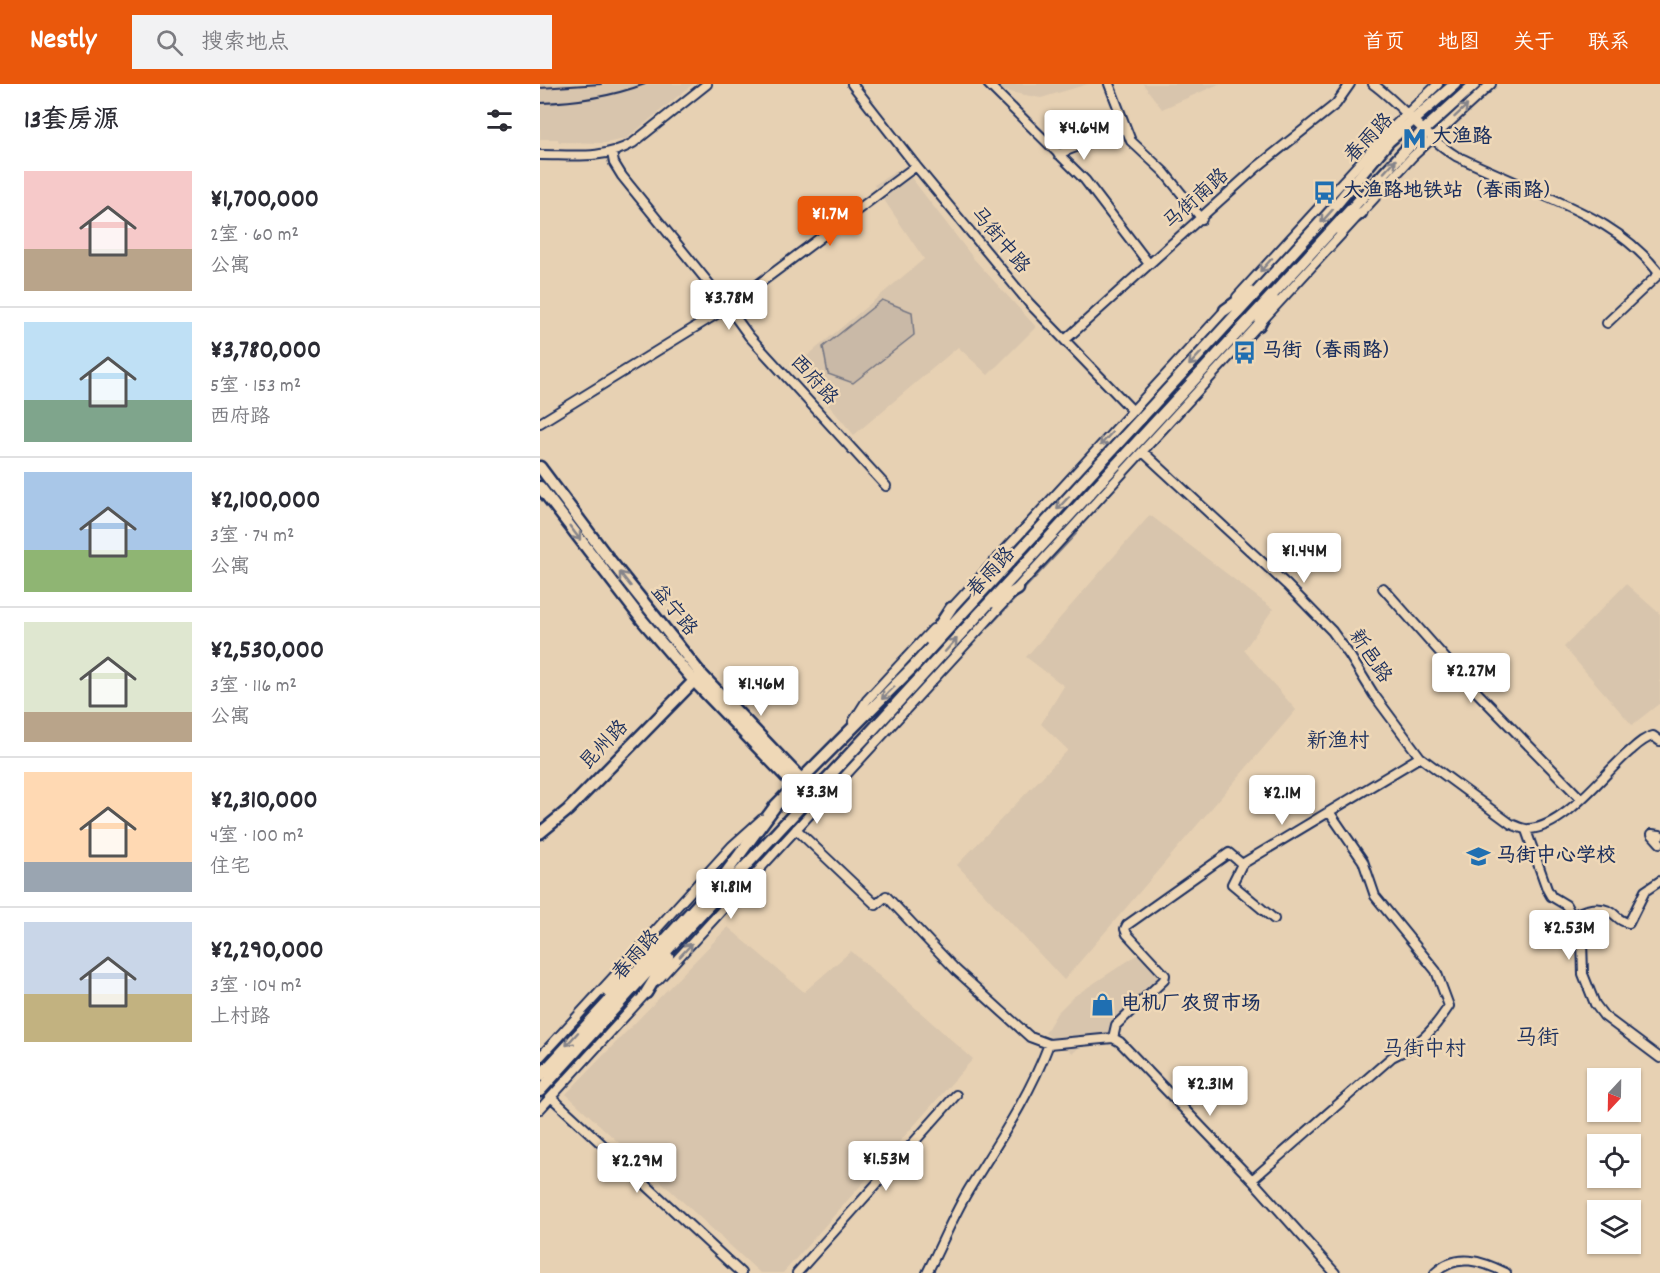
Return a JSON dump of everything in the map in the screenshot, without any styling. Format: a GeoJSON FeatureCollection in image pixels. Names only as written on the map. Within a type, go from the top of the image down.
{"type":"FeatureCollection","features":[{"type":"Feature","properties":{"kind":"main road","name":"春雨路"},"geometry":{"type":"LineString","coordinates":[[540,1076],[723,877],[776,805],[914,666],[1330,212],[1409,117],[1455,84]]}},
{"type":"Feature","properties":{"kind":"main road","name":"春雨路"},"geometry":{"type":"LineString","coordinates":[[540,1091],[682,934],[816,800],[982,611],[1318,243],[1474,84]]}},
{"type":"Feature","properties":{"kind":"main road"},"geometry":{"type":"LineString","coordinates":[[1357,178],[1388,132]]}},
{"type":"Feature","properties":{"kind":"main road"},"geometry":{"type":"LineString","coordinates":[[1318,243],[1361,213]]}},
{"type":"Feature","properties":{"kind":"main road"},"geometry":{"type":"LineString","coordinates":[[1225,310],[1268,280]]}},
{"type":"Feature","properties":{"kind":"main road"},"geometry":{"type":"LineString","coordinates":[[1259,325],[1280,286]]}},
{"type":"Feature","properties":{"kind":"main road","name":"益宁路"},"geometry":{"type":"LineString","coordinates":[[540,467],[605,554],[701,674],[798,783]]}},
{"type":"Feature","properties":{"kind":"main road","name":"益宁路"},"geometry":{"type":"LineString","coordinates":[[540,487],[642,620],[694,681],[816,800]]}},
{"type":"Feature","properties":{"kind":"main road"},"geometry":{"type":"LineString","coordinates":[[982,611],[1018,589]]}},
{"type":"Feature","properties":{"kind":"main road"},"geometry":{"type":"LineString","coordinates":[[914,666],[951,608]]}},
{"type":"Feature","properties":{"kind":"main road","name":"昆州路"},"geometry":{"type":"LineString","coordinates":[[540,833],[568,810],[694,681]]}},
{"type":"Feature","properties":{"kind":"main road"},"geometry":{"type":"LineString","coordinates":[[646,993],[682,934]]}},
{"type":"Feature","properties":{"kind":"main road"},"geometry":{"type":"LineString","coordinates":[[596,1014],[629,960]]}},
{"type":"Feature","properties":{"kind":"street"},"geometry":{"type":"LineString","coordinates":[[540,155],[612,153],[633,143],[707,84]]}},
{"type":"Feature","properties":{"kind":"street","name":"马街中路"},"geometry":{"type":"LineString","coordinates":[[852,84],[1029,303],[1132,410]]}},
{"type":"Feature","properties":{"kind":"street"},"geometry":{"type":"LineString","coordinates":[[988,84],[1085,180],[1149,264]]}},
{"type":"Feature","properties":{"kind":"street"},"geometry":{"type":"LineString","coordinates":[[1109,84],[1131,141],[1164,172],[1202,219]]}},
{"type":"Feature","properties":{"kind":"street","name":"马街南路"},"geometry":{"type":"LineString","coordinates":[[1065,340],[1202,219],[1257,167],[1336,104],[1350,84]]}},
{"type":"Feature","properties":{"kind":"street"},"geometry":{"type":"LineString","coordinates":[[1373,84],[1392,98],[1427,134],[1456,156],[1587,214],[1615,231],[1645,255],[1659,273],[1607,323]]}},
{"type":"Feature","properties":{"kind":"street"},"geometry":{"type":"LineString","coordinates":[[846,734],[867,700],[1388,132],[1409,117],[1438,84]]}},
{"type":"Feature","properties":{"kind":"street"},"geometry":{"type":"LineString","coordinates":[[540,1109],[795,829],[816,800],[1018,589],[1361,213],[1427,134],[1491,84]]}},
{"type":"Feature","properties":{"kind":"street"},"geometry":{"type":"LineString","coordinates":[[1058,154],[1126,128]]}},
{"type":"Feature","properties":{"kind":"street","name":"西府路"},"geometry":{"type":"LineString","coordinates":[[612,153],[622,176],[749,336],[886,486]]}},
{"type":"Feature","properties":{"kind":"street"},"geometry":{"type":"LineString","coordinates":[[540,423],[728,307],[916,166]]}},
{"type":"Feature","properties":{"kind":"street","name":"新邑路"},"geometry":{"type":"LineString","coordinates":[[1143,452],[1287,585],[1332,631],[1374,695],[1420,756],[1512,824],[1526,830]]}},
{"type":"Feature","properties":{"kind":"street"},"geometry":{"type":"LineString","coordinates":[[1383,588],[1461,676],[1581,799]]}},
{"type":"Feature","properties":{"kind":"street"},"geometry":{"type":"LineString","coordinates":[[1660,741],[1653,736],[1647,737],[1560,816],[1548,824],[1526,830],[1547,889],[1551,896],[1566,905],[1582,940],[1582,974],[1595,1004],[1604,1016],[1660,1058]]}},
{"type":"Feature","properties":{"kind":"street"},"geometry":{"type":"LineString","coordinates":[[1274,919],[1233,885],[1242,864],[1330,813],[1420,756]]}},
{"type":"Feature","properties":{"kind":"street"},"geometry":{"type":"LineString","coordinates":[[540,1057],[732,846],[776,805]]}},
{"type":"Feature","properties":{"kind":"street"},"geometry":{"type":"LineString","coordinates":[[1252,1179],[1392,1057],[1416,1046],[1433,1030],[1449,1006],[1436,971],[1375,896],[1363,861],[1330,813]]}},
{"type":"Feature","properties":{"kind":"street"},"geometry":{"type":"LineString","coordinates":[[795,829],[876,905],[886,896],[956,970],[1030,1037],[1049,1044],[1113,1038],[1120,1042],[1252,1179],[1335,1273]]}},
{"type":"Feature","properties":{"kind":"street"},"geometry":{"type":"LineString","coordinates":[[1660,835],[1652,834],[1660,843]]}},
{"type":"Feature","properties":{"kind":"street"},"geometry":{"type":"LineString","coordinates":[[1113,1038],[1116,1025],[1164,980],[1164,975],[1127,934],[1127,926],[1229,853],[1242,864]]}},
{"type":"Feature","properties":{"kind":"street"},"geometry":{"type":"LineString","coordinates":[[1572,916],[1586,908],[1609,911],[1621,922],[1629,923],[1645,891],[1660,881]]}},
{"type":"Feature","properties":{"kind":"street"},"geometry":{"type":"LineString","coordinates":[[927,1273],[970,1188],[1020,1108],[1040,1070],[1049,1044]]}},
{"type":"Feature","properties":{"kind":"street"},"geometry":{"type":"LineString","coordinates":[[797,1273],[956,1095]]}},
{"type":"Feature","properties":{"kind":"street"},"geometry":{"type":"LineString","coordinates":[[551,1097],[741,1273]]}},
{"type":"Feature","properties":{"kind":"street"},"geometry":{"type":"LineString","coordinates":[[1436,1273],[1453,1260],[1467,1260],[1506,1273]]}},
{"type":"Feature","properties":{"kind":"shaded area"},"geometry":{"type":"Polygon","coordinates":[[[540,84],[693,84],[626,139],[605,143],[558,142],[558,139],[540,139],[540,84]]]}},
{"type":"Feature","properties":{"kind":"shaded area"},"geometry":{"type":"Polygon","coordinates":[[[993,84],[1088,84],[1041,98],[999,90],[993,84]]]}},
{"type":"Feature","properties":{"kind":"shaded area"},"geometry":{"type":"Polygon","coordinates":[[[1143,84],[1219,84],[1162,109],[1143,84]]]}},
{"type":"Feature","properties":{"kind":"shaded area"},"geometry":{"type":"Polygon","coordinates":[[[903,167],[974,259],[1036,327],[988,375],[958,347],[854,435],[795,366],[924,259],[874,185],[903,167]]]}},
{"type":"Feature","properties":{"kind":"shaded area"},"geometry":{"type":"Polygon","coordinates":[[[1326,207],[1265,278],[1254,285],[1326,207]]]}},
{"type":"Feature","properties":{"kind":"shaded area"},"geometry":{"type":"Polygon","coordinates":[[[882,300],[912,312],[914,335],[853,383],[828,374],[823,347],[882,300]]]}},
{"type":"Feature","properties":{"kind":"shaded area"},"geometry":{"type":"Polygon","coordinates":[[[1232,312],[1148,404],[1147,401],[1218,323],[1232,312]]]}},
{"type":"Feature","properties":{"kind":"shaded area"},"geometry":{"type":"Polygon","coordinates":[[[1257,321],[1152,438],[1150,436],[1257,321]]]}},
{"type":"Feature","properties":{"kind":"shaded area"},"geometry":{"type":"Polygon","coordinates":[[[1114,438],[1116,439],[948,622],[956,609],[1114,438]]]}},
{"type":"Feature","properties":{"kind":"shaded area"},"geometry":{"type":"Polygon","coordinates":[[[1130,458],[1132,459],[1014,585],[1130,458]]]}},
{"type":"Feature","properties":{"kind":"shaded area"},"geometry":{"type":"Polygon","coordinates":[[[1150,515],[1273,609],[1244,650],[1296,710],[1064,980],[957,865],[1068,750],[1041,724],[1064,686],[1026,657],[1150,515]]]}},
{"type":"Feature","properties":{"kind":"shaded area"},"geometry":{"type":"Polygon","coordinates":[[[1075,533],[1076,534],[990,626],[1075,533]]]}},
{"type":"Feature","properties":{"kind":"shaded area"},"geometry":{"type":"Polygon","coordinates":[[[1626,584],[1660,614],[1660,703],[1632,725],[1564,647],[1626,584]]]}},
{"type":"Feature","properties":{"kind":"shaded area"},"geometry":{"type":"Polygon","coordinates":[[[994,609],[846,772],[844,771],[982,618],[994,609]]]}},
{"type":"Feature","properties":{"kind":"shaded area"},"geometry":{"type":"Polygon","coordinates":[[[728,927],[804,992],[851,951],[973,1059],[783,1273],[760,1273],[566,1094],[728,927]]]}},
{"type":"Feature","properties":{"kind":"shaded area","name":"电机厂农贸市场"},"geometry":{"type":"Polygon","coordinates":[[[1143,951],[1172,978],[1103,1041],[1086,1041],[1073,1053],[1045,1033],[1057,1013],[1073,997],[1143,951]]]}},
{"type":"Feature","properties":{"kind":"railway"},"geometry":{"type":"LineString","coordinates":[[540,88],[601,84]]}},
{"type":"Feature","properties":{"kind":"railway"},"geometry":{"type":"LineString","coordinates":[[540,103],[593,98],[645,84]]}},
{"type":"Feature","properties":{"kind":"place","name":"大渔路"},"geometry":{"type":"Point","coordinates":[1414,138]}},
{"type":"Feature","properties":{"kind":"place","name":"大渔路地铁站（春雨路）"},"geometry":{"type":"Point","coordinates":[1325,192]}},
{"type":"Feature","properties":{"kind":"place","name":"马街（春雨路）"},"geometry":{"type":"Point","coordinates":[1244,352]}},
{"type":"Feature","properties":{"kind":"place","name":"马街中心学校"},"geometry":{"type":"Point","coordinates":[1478,857]}},
{"type":"Feature","properties":{"kind":"place","name":"电机厂农贸市场"},"geometry":{"type":"Point","coordinates":[1103,1005]}},
{"type":"Feature","properties":{"kind":"district","name":"新渔村"},"geometry":{"type":"Point","coordinates":[1338,743]}},
{"type":"Feature","properties":{"kind":"district","name":"马街"},"geometry":{"type":"Point","coordinates":[1537,1039]}},
{"type":"Feature","properties":{"kind":"district","name":"马街中村"},"geometry":{"type":"Point","coordinates":[1424,1051]}}]}
